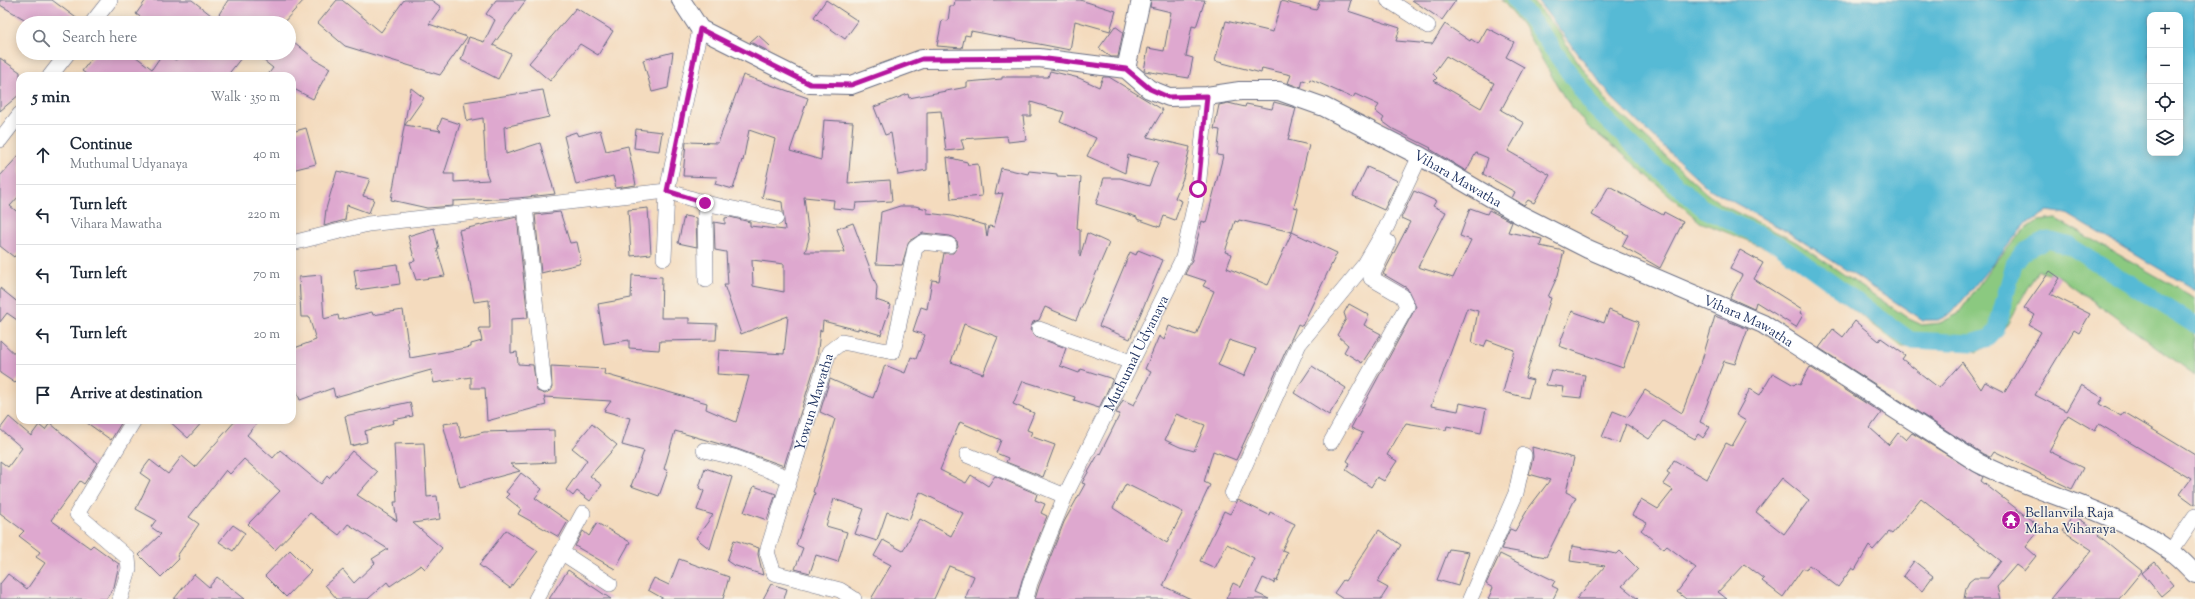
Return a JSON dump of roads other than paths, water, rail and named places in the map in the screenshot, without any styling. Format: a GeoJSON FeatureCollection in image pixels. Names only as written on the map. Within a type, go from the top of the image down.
{"type":"FeatureCollection","features":[{"type":"Feature","properties":{"kind":"street"},"geometry":{"type":"LineString","coordinates":[[97,16],[110,0]]}},
{"type":"Feature","properties":{"kind":"street"},"geometry":{"type":"LineString","coordinates":[[681,0],[700,29],[810,84],[851,85],[922,59],[1039,58],[1126,69],[1141,0]]}},
{"type":"Feature","properties":{"kind":"street"},"geometry":{"type":"LineString","coordinates":[[1388,0],[1428,26]]}},
{"type":"Feature","properties":{"kind":"street"},"geometry":{"type":"LineString","coordinates":[[664,258],[667,191],[700,29]]}},
{"type":"Feature","properties":{"kind":"street"},"geometry":{"type":"LineString","coordinates":[[53,72],[63,60]]}},
{"type":"Feature","properties":{"kind":"street","name":"Vihara Mawatha"},"geometry":{"type":"LineString","coordinates":[[1126,69],[1150,89],[1168,97],[1207,96],[1240,91],[1279,91],[1324,107],[1423,159],[1518,214],[1588,249],[1763,324],[1978,463],[2003,476],[2096,511],[2132,528],[2171,551],[2195,574]]}},
{"type":"Feature","properties":{"kind":"street","name":"Muthumal Udyanaya"},"geometry":{"type":"LineString","coordinates":[[1026,599],[1030,583],[1065,496],[1183,258],[1198,189],[1207,96]]}},
{"type":"Feature","properties":{"kind":"street"},"geometry":{"type":"LineString","coordinates":[[0,140],[16,119]]}},
{"type":"Feature","properties":{"kind":"street"},"geometry":{"type":"LineString","coordinates":[[1332,442],[1407,306],[1402,296],[1371,278],[1423,159]]}},
{"type":"Feature","properties":{"kind":"street"},"geometry":{"type":"LineString","coordinates":[[1232,494],[1299,344],[1365,264],[1423,159]]}},
{"type":"Feature","properties":{"kind":"street"},"geometry":{"type":"LineString","coordinates":[[296,242],[368,224],[667,191],[705,203],[776,218]]}},
{"type":"Feature","properties":{"kind":"street"},"geometry":{"type":"LineString","coordinates":[[705,203],[706,280]]}},
{"type":"Feature","properties":{"kind":"street"},"geometry":{"type":"LineString","coordinates":[[525,206],[544,385]]}},
{"type":"Feature","properties":{"kind":"street","name":"Yowun Mawatha"},"geometry":{"type":"LineString","coordinates":[[854,599],[840,590],[774,573],[767,552],[829,352],[842,342],[893,352],[915,248],[923,242],[949,245]]}},
{"type":"Feature","properties":{"kind":"street"},"geometry":{"type":"LineString","coordinates":[[1039,329],[1131,362]]}},
{"type":"Feature","properties":{"kind":"street"},"geometry":{"type":"LineString","coordinates":[[120,599],[129,569],[128,558],[77,514],[132,424]]}},
{"type":"Feature","properties":{"kind":"street"},"geometry":{"type":"LineString","coordinates":[[704,450],[734,457],[789,478]]}},
{"type":"Feature","properties":{"kind":"street"},"geometry":{"type":"LineString","coordinates":[[967,455],[1065,496]]}},
{"type":"Feature","properties":{"kind":"street"},"geometry":{"type":"LineString","coordinates":[[1470,599],[1516,493],[1524,455]]}},
{"type":"Feature","properties":{"kind":"street"},"geometry":{"type":"LineString","coordinates":[[536,599],[560,552],[583,513]]}},
{"type":"Feature","properties":{"kind":"street"},"geometry":{"type":"LineString","coordinates":[[2171,551],[2195,516]]}},
{"type":"Feature","properties":{"kind":"street"},"geometry":{"type":"LineString","coordinates":[[560,552],[610,584]]}},
{"type":"Feature","properties":{"kind":"street"},"geometry":{"type":"LineString","coordinates":[[828,599],[840,590]]}},
{"type":"Feature","properties":{"kind":"water"},"geometry":{"type":"Polygon","coordinates":[[[1537,0],[2195,0],[2195,290],[2067,214],[2048,211],[2024,226],[1952,313],[1938,320],[1923,320],[1791,234],[1708,188],[1613,99],[1537,0]]]}},
{"type":"Feature","properties":{"kind":"waterway"},"geometry":{"type":"LineString","coordinates":[[1515,0],[1540,31],[1594,108],[1648,160],[1704,209],[1779,245],[1910,340],[1972,343],[1989,338],[1996,330],[2014,264],[2023,252],[2048,240],[2070,246],[2195,325]]}},
{"type":"Feature","properties":{"kind":"place","name":"Bellanvila Raja Maha Viharaya"},"geometry":{"type":"Point","coordinates":[2011,520]}}]}
